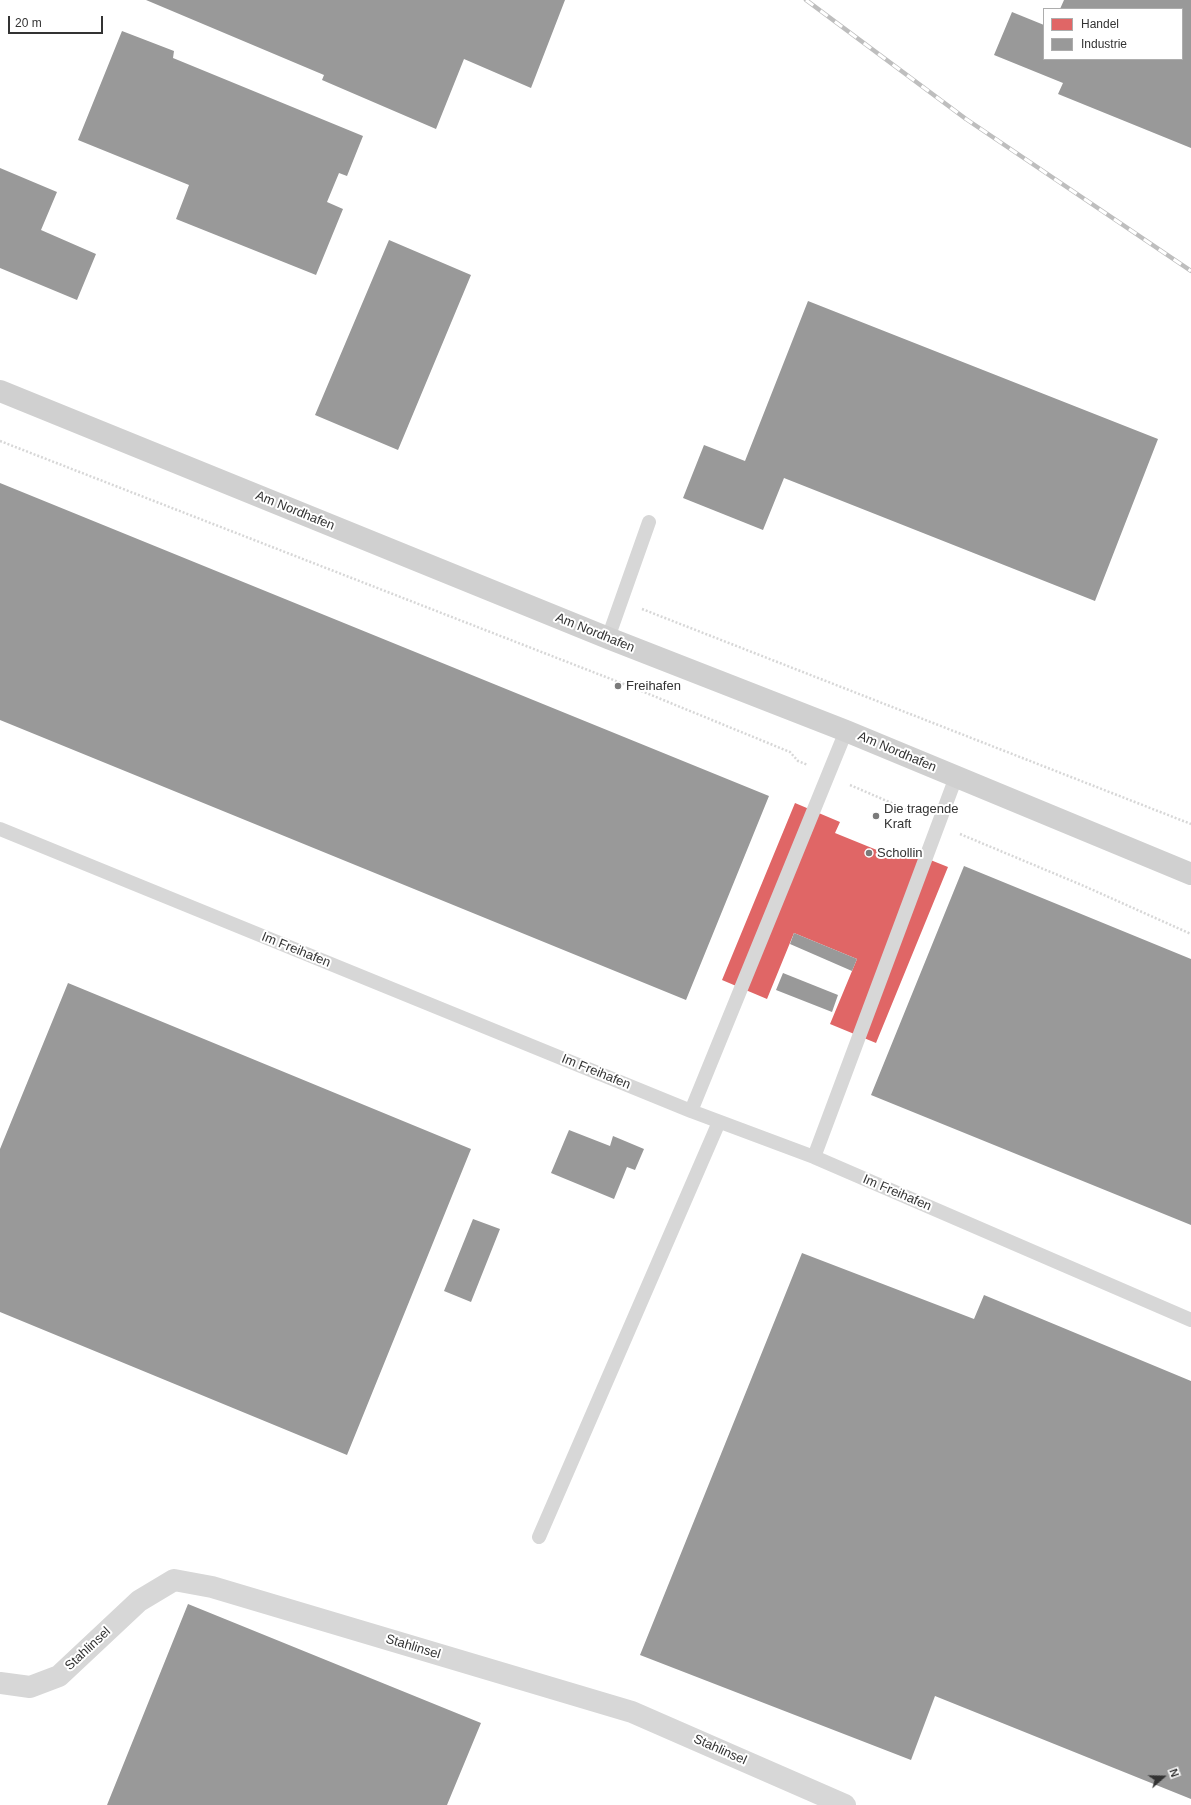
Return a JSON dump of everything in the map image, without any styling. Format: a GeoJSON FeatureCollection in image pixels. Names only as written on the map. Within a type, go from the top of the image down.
{"type":"FeatureCollection","features":[{"type":"Feature","properties":{"kind":"main road","name":"Am Nordhafen"},"geometry":{"type":"LineString","coordinates":[[0,391],[608,638],[846,731],[1191,874]]}},
{"type":"Feature","properties":{"kind":"street","name":"Stahlinsel"},"geometry":{"type":"LineString","coordinates":[[0,1683],[30,1687],[59,1676],[139,1601],[174,1580],[212,1587],[632,1712],[845,1805]]}},
{"type":"Feature","properties":{"kind":"lane"},"geometry":{"type":"LineString","coordinates":[[608,638],[649,522]]}},
{"type":"Feature","properties":{"kind":"lane"},"geometry":{"type":"LineString","coordinates":[[691,1111],[846,731]]}},
{"type":"Feature","properties":{"kind":"lane"},"geometry":{"type":"LineString","coordinates":[[814,1157],[956,777]]}},
{"type":"Feature","properties":{"kind":"lane","name":"Im Freihafen"},"geometry":{"type":"LineString","coordinates":[[0,829],[691,1111],[814,1157],[1191,1320]]}},
{"type":"Feature","properties":{"kind":"lane"},"geometry":{"type":"LineString","coordinates":[[539,1537],[719,1122]]}},
{"type":"Feature","properties":{"kind":"path"},"geometry":{"type":"LineString","coordinates":[[0,441],[626,685],[790,752],[798,761],[827,775],[1191,934]]}},
{"type":"Feature","properties":{"kind":"path"},"geometry":{"type":"LineString","coordinates":[[622,601],[1191,824]]}},
{"type":"Feature","properties":{"kind":"building: Handel"},"geometry":{"type":"Polygon","coordinates":[[[795,803],[840,822],[835,833],[899,859],[903,849],[948,867],[876,1043],[830,1024],[857,959],[794,933],[767,999],[722,980],[795,803]]]}},
{"type":"Feature","properties":{"kind":"building: Industrie"},"geometry":{"type":"Polygon","coordinates":[[[146,0],[565,0],[531,88],[464,59],[436,129],[322,80],[324,75],[146,0]]]}},
{"type":"Feature","properties":{"kind":"building: Industrie"},"geometry":{"type":"Polygon","coordinates":[[[1064,0],[1191,0],[1191,148],[1058,94],[1063,83],[994,55],[1012,12],[1043,25],[1043,60],[1183,60],[1183,8],[1060,8],[1064,0]]]}},
{"type":"Feature","properties":{"kind":"building: Industrie"},"geometry":{"type":"Polygon","coordinates":[[[122,31],[174,51],[173,58],[363,136],[347,176],[339,173],[327,202],[343,209],[316,275],[176,219],[189,185],[78,140],[122,31]]]}},
{"type":"Feature","properties":{"kind":"building: Industrie"},"geometry":{"type":"Polygon","coordinates":[[[0,168],[57,192],[41,230],[96,254],[77,300],[0,268],[0,168]]]}},
{"type":"Feature","properties":{"kind":"building: Industrie"},"geometry":{"type":"Polygon","coordinates":[[[389,240],[471,275],[398,450],[315,415],[389,240]]]}},
{"type":"Feature","properties":{"kind":"building: Industrie"},"geometry":{"type":"Polygon","coordinates":[[[808,301],[1158,439],[1095,601],[784,478],[763,530],[683,498],[704,445],[745,461],[808,301]]]}},
{"type":"Feature","properties":{"kind":"building: Industrie"},"geometry":{"type":"Polygon","coordinates":[[[0,483],[769,796],[686,1000],[0,720],[0,483]]]}},
{"type":"Feature","properties":{"kind":"building: Industrie"},"geometry":{"type":"Polygon","coordinates":[[[964,866],[1191,959],[1191,1225],[871,1095],[964,866]]]}},
{"type":"Feature","properties":{"kind":"building: Industrie"},"geometry":{"type":"Polygon","coordinates":[[[794,933],[857,959],[852,971],[790,944],[794,933]]]}},
{"type":"Feature","properties":{"kind":"building: Industrie"},"geometry":{"type":"Polygon","coordinates":[[[783,973],[838,995],[832,1012],[776,990],[783,973]]]}},
{"type":"Feature","properties":{"kind":"building: Industrie"},"geometry":{"type":"Polygon","coordinates":[[[68,983],[471,1149],[347,1455],[0,1312],[0,1149],[68,983]]]}},
{"type":"Feature","properties":{"kind":"building: Industrie"},"geometry":{"type":"Polygon","coordinates":[[[569,1130],[610,1146],[613,1136],[644,1149],[635,1170],[627,1167],[614,1199],[551,1173],[569,1130]]]}},
{"type":"Feature","properties":{"kind":"building: Industrie"},"geometry":{"type":"Polygon","coordinates":[[[473,1219],[500,1229],[471,1302],[444,1291],[473,1219]]]}},
{"type":"Feature","properties":{"kind":"building: Industrie"},"geometry":{"type":"Polygon","coordinates":[[[802,1253],[974,1319],[984,1295],[1191,1381],[1191,1799],[935,1696],[911,1760],[640,1655],[802,1253]]]}},
{"type":"Feature","properties":{"kind":"building: Industrie"},"geometry":{"type":"Polygon","coordinates":[[[188,1604],[481,1723],[447,1805],[107,1805],[188,1604]]]}},
{"type":"Feature","properties":{"kind":"railway"},"geometry":{"type":"LineString","coordinates":[[806,0],[966,119],[1191,271]]}},
{"type":"Feature","properties":{"kind":"place","name":"Freihafen"},"geometry":{"type":"Point","coordinates":[618,686]}},
{"type":"Feature","properties":{"kind":"place","name":"Die tragende Kraft"},"geometry":{"type":"Point","coordinates":[876,816]}},
{"type":"Feature","properties":{"kind":"place","name":"Schollin"},"geometry":{"type":"Point","coordinates":[869,853]}}]}
